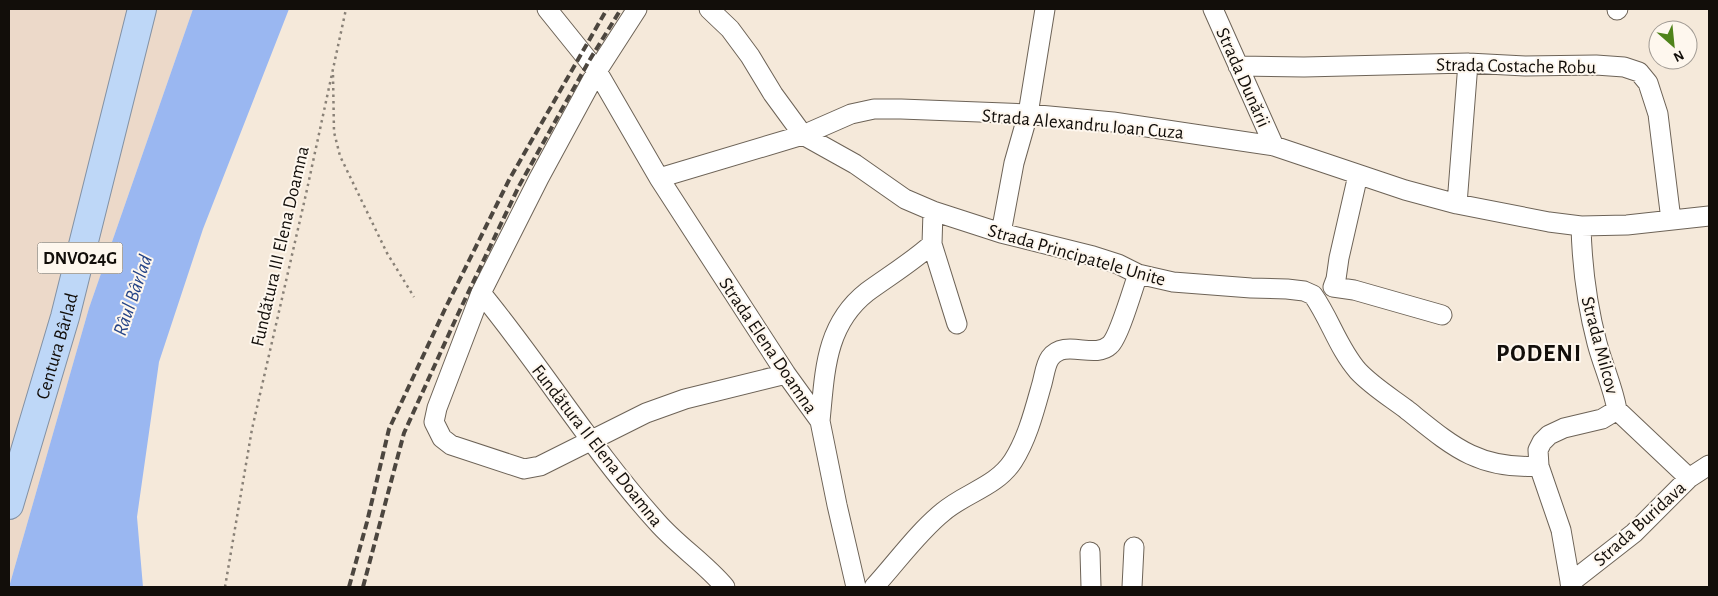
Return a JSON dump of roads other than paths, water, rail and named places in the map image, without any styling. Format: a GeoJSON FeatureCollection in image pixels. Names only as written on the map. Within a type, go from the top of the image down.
{"type":"FeatureCollection","features":[{"type":"Feature","properties":{"kind":"highway","name":"Centura Bârlad"},"geometry":{"type":"LineString","coordinates":[[9,505],[65,317],[142,9]]}},
{"type":"Feature","properties":{"kind":"street"},"geometry":{"type":"LineString","coordinates":[[9,467],[65,278],[131,9]]}},
{"type":"Feature","properties":{"kind":"street"},"geometry":{"type":"LineString","coordinates":[[547,9],[596,71],[658,178]]}},
{"type":"Feature","properties":{"kind":"street"},"geometry":{"type":"LineString","coordinates":[[637,9],[596,71],[481,293],[437,408],[434,422],[442,438],[451,445],[524,469],[540,466],[622,424],[666,406],[786,374]]}},
{"type":"Feature","properties":{"kind":"street"},"geometry":{"type":"LineString","coordinates":[[709,9],[730,29],[803,135]]}},
{"type":"Feature","properties":{"kind":"street"},"geometry":{"type":"LineString","coordinates":[[1001,233],[1014,163],[1028,114],[1045,9]]}},
{"type":"Feature","properties":{"kind":"street","name":"Strada Dunării"},"geometry":{"type":"LineString","coordinates":[[1213,9],[1274,146]]}},
{"type":"Feature","properties":{"kind":"street"},"geometry":{"type":"LineString","coordinates":[[1456,204],[1468,63]]}},
{"type":"Feature","properties":{"kind":"street","name":"Strada Costache Robu"},"geometry":{"type":"LineString","coordinates":[[1238,66],[1304,67],[1468,63],[1525,66],[1596,65],[1624,67],[1639,72],[1648,83],[1658,114],[1671,220]]}},
{"type":"Feature","properties":{"kind":"street","name":"Strada Alexandru Ioan Cuza"},"geometry":{"type":"LineString","coordinates":[[658,178],[803,135],[851,114],[874,109],[1028,114],[1113,122],[1274,146],[1405,190],[1456,204],[1549,222],[1581,226],[1627,225],[1709,216]]}},
{"type":"Feature","properties":{"kind":"street","name":"Strada Principatele Unite"},"geometry":{"type":"LineString","coordinates":[[803,135],[855,164],[904,199],[1001,233],[1093,256],[1118,264],[1138,274],[1173,282],[1287,289],[1304,291],[1313,295]]}},
{"type":"Feature","properties":{"kind":"street"},"geometry":{"type":"LineString","coordinates":[[1333,287],[1358,175]]}},
{"type":"Feature","properties":{"kind":"street","name":"Strada Elena Doamna"},"geometry":{"type":"LineString","coordinates":[[658,178],[786,374],[820,421],[856,587]]}},
{"type":"Feature","properties":{"kind":"street"},"geometry":{"type":"LineString","coordinates":[[933,210],[932,244],[957,324]]}},
{"type":"Feature","properties":{"kind":"street","name":"Strada Milcov"},"geometry":{"type":"LineString","coordinates":[[1571,585],[1561,530],[1539,466],[1538,450],[1549,434],[1564,428],[1602,419],[1617,410],[1586,294],[1581,226]]}},
{"type":"Feature","properties":{"kind":"street"},"geometry":{"type":"LineString","coordinates":[[820,421],[826,360],[836,330],[851,309],[866,293],[932,244]]}},
{"type":"Feature","properties":{"kind":"street"},"geometry":{"type":"LineString","coordinates":[[874,587],[944,511],[995,481],[1012,462],[1022,445],[1034,413],[1049,359],[1057,351],[1067,349],[1099,350],[1110,345],[1119,328],[1138,274]]}},
{"type":"Feature","properties":{"kind":"street"},"geometry":{"type":"LineString","coordinates":[[1442,315],[1354,290],[1333,287],[1313,295],[1336,339],[1358,371],[1374,386],[1444,439],[1464,453],[1487,462],[1519,468],[1539,466]]}},
{"type":"Feature","properties":{"kind":"street","name":"Fundătura II Elena Doamna"},"geometry":{"type":"LineString","coordinates":[[481,293],[591,440],[658,523],[696,557],[725,587]]}},
{"type":"Feature","properties":{"kind":"street"},"geometry":{"type":"LineString","coordinates":[[1617,410],[1689,478]]}},
{"type":"Feature","properties":{"kind":"street","name":"Strada Buridava"},"geometry":{"type":"LineString","coordinates":[[1571,585],[1634,533],[1689,478],[1709,465]]}},
{"type":"Feature","properties":{"kind":"street"},"geometry":{"type":"LineString","coordinates":[[1132,587],[1134,547]]}},
{"type":"Feature","properties":{"kind":"street"},"geometry":{"type":"LineString","coordinates":[[1090,552],[1091,587]]}},
{"type":"Feature","properties":{"kind":"water","name":"Râul Bârlad"},"geometry":{"type":"Polygon","coordinates":[[[193,9],[289,9],[203,229],[159,362],[137,517],[143,587],[9,587],[89,308],[193,9]]]}},
{"type":"Feature","properties":{"kind":"railway"},"geometry":{"type":"LineString","coordinates":[[349,587],[389,429],[445,309],[509,180],[607,9]]}},
{"type":"Feature","properties":{"kind":"railway"},"geometry":{"type":"LineString","coordinates":[[363,587],[404,433],[519,186],[589,61],[621,9]]}},
{"type":"Feature","properties":{"kind":"district","name":"PODENI"},"geometry":{"type":"Point","coordinates":[1539,353]}}]}
